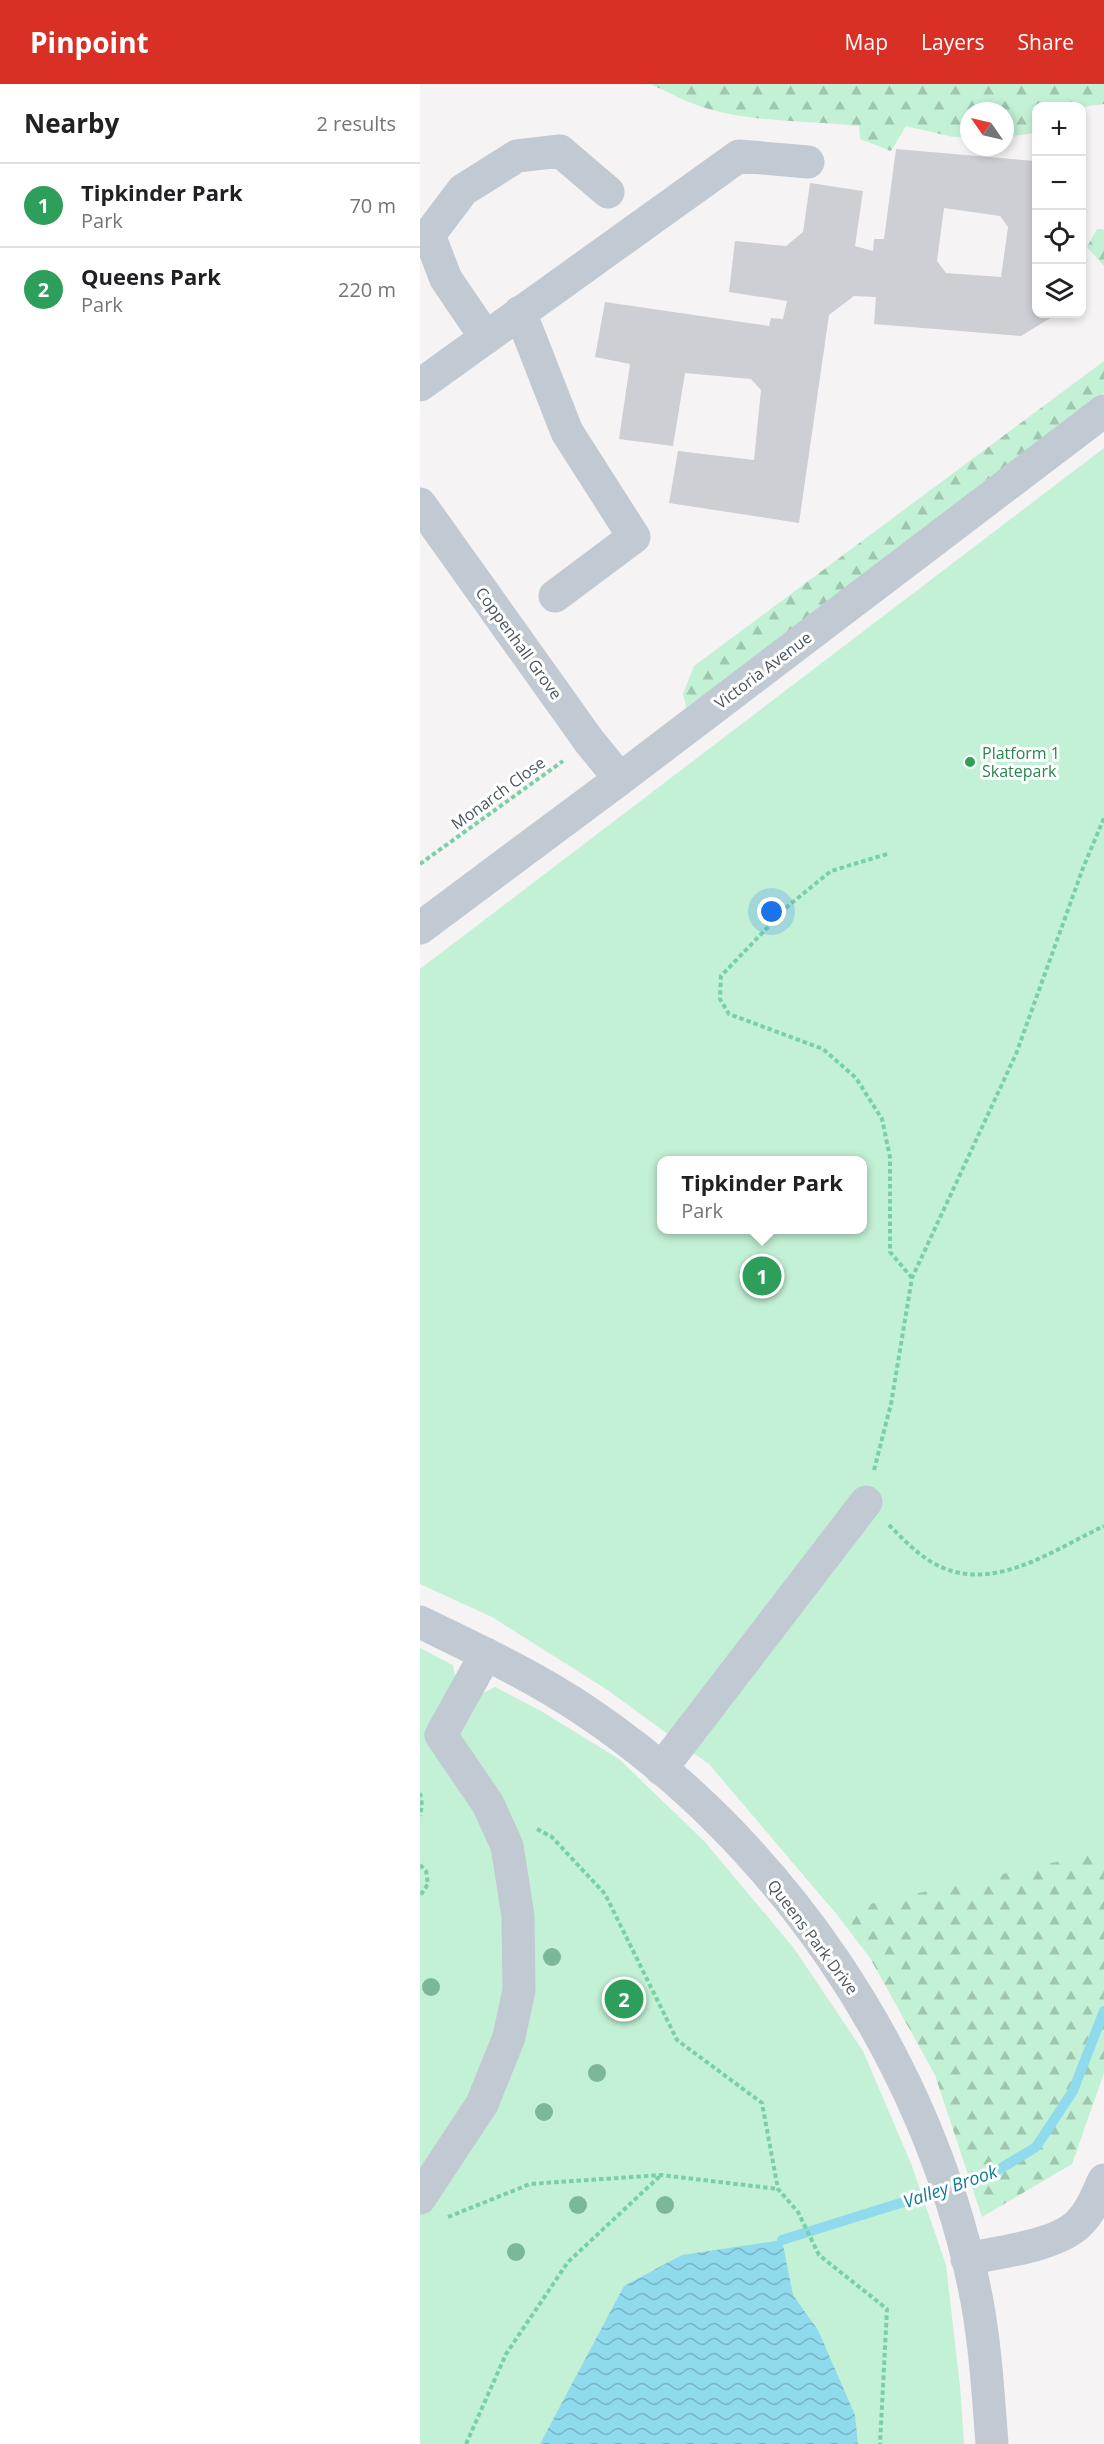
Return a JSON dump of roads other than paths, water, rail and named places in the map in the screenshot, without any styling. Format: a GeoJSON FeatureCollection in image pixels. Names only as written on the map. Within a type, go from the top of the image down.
{"type":"FeatureCollection","features":[{"type":"Feature","properties":{"kind":"street"},"geometry":{"type":"LineString","coordinates":[[486,338],[446,279],[429,235],[463,190],[517,156],[560,151],[608,192]]}},
{"type":"Feature","properties":{"kind":"street"},"geometry":{"type":"LineString","coordinates":[[420,385],[739,156],[808,162]]}},
{"type":"Feature","properties":{"kind":"street"},"geometry":{"type":"LineString","coordinates":[[520,312],[567,432],[634,537],[555,596]]}},
{"type":"Feature","properties":{"kind":"street","name":"Victoria Avenue"},"geometry":{"type":"LineString","coordinates":[[420,928],[1104,411]]}},
{"type":"Feature","properties":{"kind":"street","name":"Coppenhall Grove"},"geometry":{"type":"LineString","coordinates":[[420,504],[589,741],[620,779]]}},
{"type":"Feature","properties":{"kind":"street"},"geometry":{"type":"LineString","coordinates":[[661,1769],[866,1502]]}},
{"type":"Feature","properties":{"kind":"street","name":"Queens Park Drive"},"geometry":{"type":"LineString","coordinates":[[420,1622],[486,1654],[585,1710],[661,1769],[715,1818],[757,1864],[803,1919],[854,1988],[909,2094],[935,2156],[955,2215],[974,2285],[984,2353],[992,2444]]}},
{"type":"Feature","properties":{"kind":"street"},"geometry":{"type":"LineString","coordinates":[[431,2209],[482,2104],[509,2037],[519,1990],[518,1916],[507,1846],[488,1804],[441,1735],[486,1654]]}},
{"type":"Feature","properties":{"kind":"street"},"geometry":{"type":"LineString","coordinates":[[967,2259],[1047,2241],[1069,2232],[1089,2210],[1104,2180]]}},
{"type":"Feature","properties":{"kind":"water"},"geometry":{"type":"Polygon","coordinates":[[[782,2240],[793,2295],[818,2330],[855,2415],[858,2444],[540,2444],[624,2286],[682,2255],[782,2240]]]}},
{"type":"Feature","properties":{"kind":"waterway","name":"Valley Brook"},"geometry":{"type":"LineString","coordinates":[[782,2240],[990,2175],[1036,2147],[1073,2091],[1104,2011]]}},
{"type":"Feature","properties":{"kind":"place","name":"Platform 1 Skatepark"},"geometry":{"type":"Point","coordinates":[970,762]}},
{"type":"Feature","properties":{"kind":"place","name":"Tipkinder Park"},"geometry":{"type":"Point","coordinates":[762,1276]}},
{"type":"Feature","properties":{"kind":"place","name":"Queens Park"},"geometry":{"type":"Point","coordinates":[624,1999]}}]}
